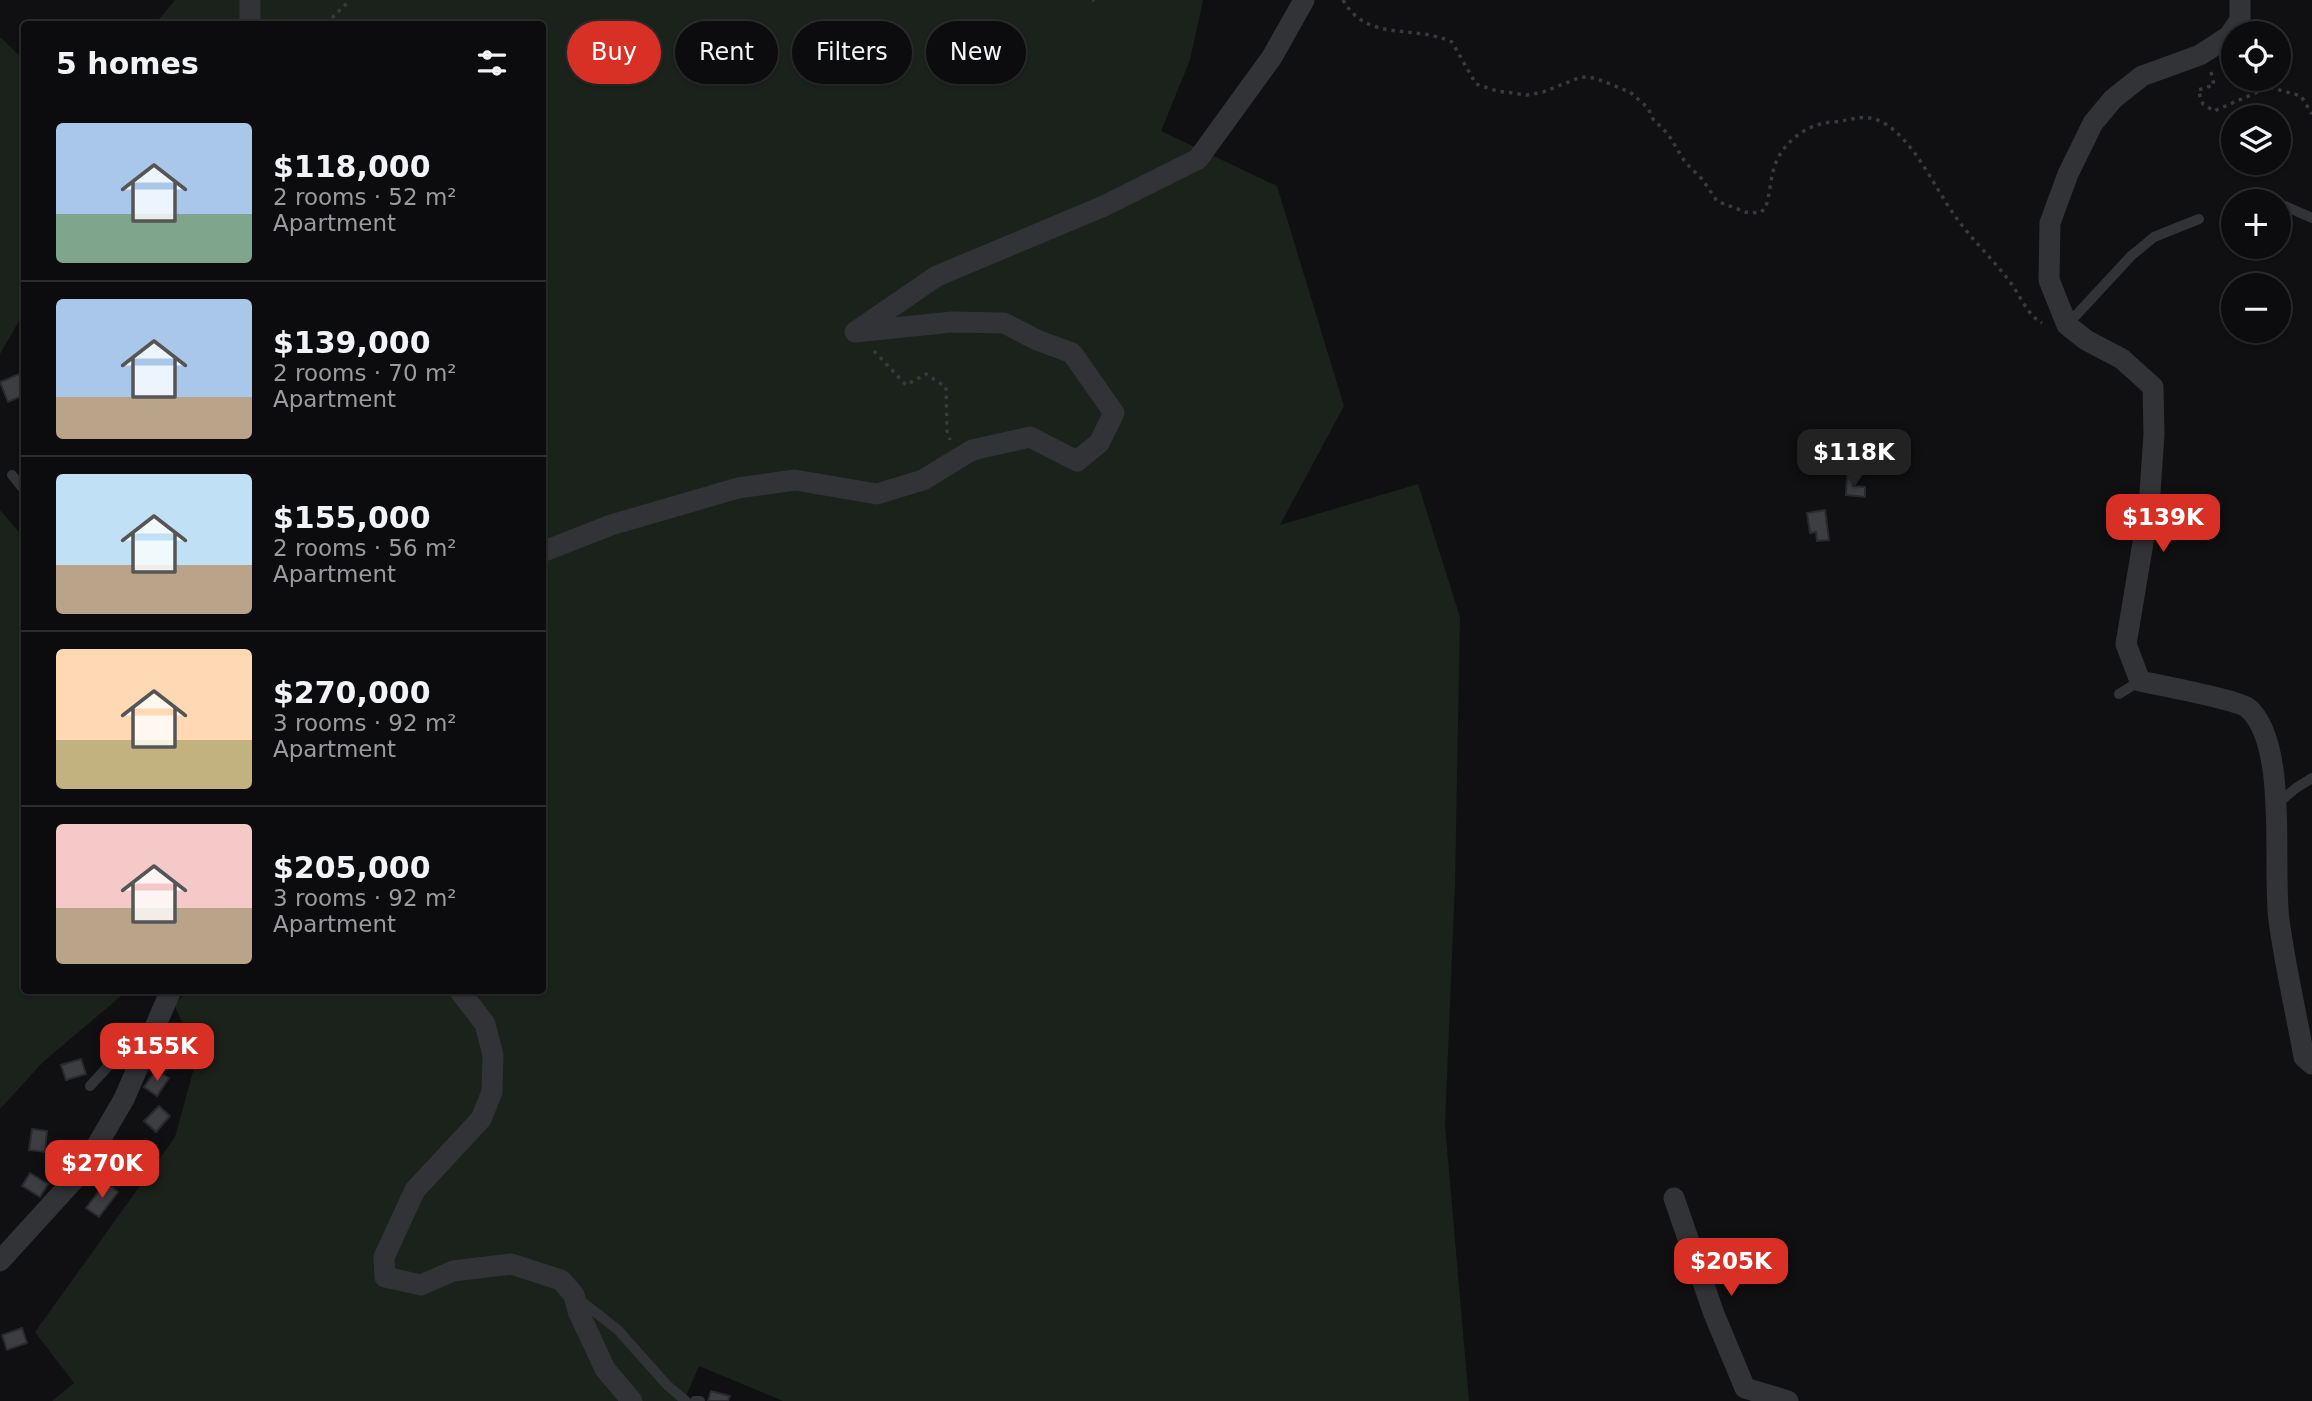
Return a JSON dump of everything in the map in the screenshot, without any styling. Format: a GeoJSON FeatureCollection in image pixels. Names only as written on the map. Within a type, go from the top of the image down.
{"type":"FeatureCollection","features":[{"type":"Feature","properties":{"kind":"street"},"geometry":{"type":"LineString","coordinates":[[250,0],[250,21]]}},
{"type":"Feature","properties":{"kind":"street"},"geometry":{"type":"LineString","coordinates":[[855,332],[937,276],[1104,206],[1198,159],[1272,57],[1304,0]]}},
{"type":"Feature","properties":{"kind":"street"},"geometry":{"type":"LineString","coordinates":[[2240,0],[2240,20],[2229,36],[2200,55],[2142,76],[2113,99],[2093,123],[2068,174],[2050,223],[2049,280],[2067,325],[2086,340],[2122,359],[2152,387],[2154,434],[2150,507],[2126,645],[2140,681],[2246,706],[2259,721],[2268,743],[2276,805],[2278,918],[2304,1057],[2312,1064]]}},
{"type":"Feature","properties":{"kind":"street"},"geometry":{"type":"LineString","coordinates":[[546,550],[611,525],[738,488],[795,480],[877,494],[923,480],[972,450],[1030,437],[1077,461],[1098,443],[1114,413],[1072,353],[1037,340],[1004,323],[952,322],[855,332]]}},
{"type":"Feature","properties":{"kind":"street"},"geometry":{"type":"LineString","coordinates":[[0,1261],[82,1171],[124,1099],[169,994]]}},
{"type":"Feature","properties":{"kind":"street"},"geometry":{"type":"LineString","coordinates":[[461,994],[485,1024],[493,1055],[492,1092],[481,1119],[415,1190],[384,1257],[385,1278],[421,1285],[453,1270],[511,1264],[561,1280],[574,1295],[578,1311],[605,1369],[632,1401]]}},
{"type":"Feature","properties":{"kind":"street"},"geometry":{"type":"LineString","coordinates":[[1674,1198],[1714,1314],[1748,1395],[1788,1401]]}},
{"type":"Feature","properties":{"kind":"lane"},"geometry":{"type":"LineString","coordinates":[[2291,208],[2312,218]]}},
{"type":"Feature","properties":{"kind":"lane"},"geometry":{"type":"LineString","coordinates":[[2067,325],[2131,256],[2154,237],[2199,219]]}},
{"type":"Feature","properties":{"kind":"lane"},"geometry":{"type":"LineString","coordinates":[[12,475],[21,486]]}},
{"type":"Feature","properties":{"kind":"lane"},"geometry":{"type":"LineString","coordinates":[[2119,694],[2140,681]]}},
{"type":"Feature","properties":{"kind":"lane"},"geometry":{"type":"LineString","coordinates":[[2276,805],[2295,788],[2312,778]]}},
{"type":"Feature","properties":{"kind":"lane"},"geometry":{"type":"LineString","coordinates":[[90,1086],[125,1048],[135,1042],[148,1045]]}},
{"type":"Feature","properties":{"kind":"lane"},"geometry":{"type":"LineString","coordinates":[[574,1295],[618,1330],[667,1385],[686,1401]]}},
{"type":"Feature","properties":{"kind":"path"},"geometry":{"type":"LineString","coordinates":[[329,21],[350,0]]}},
{"type":"Feature","properties":{"kind":"path"},"geometry":{"type":"LineString","coordinates":[[1343,0],[1353,13],[1383,31],[1424,34],[1452,42],[1476,84],[1484,87],[1527,95],[1543,92],[1581,77],[1595,78],[1630,92],[1648,108],[1653,119],[1668,134],[1685,162],[1702,178],[1717,201],[1745,212],[1759,213],[1765,209],[1778,158],[1800,132],[1820,122],[1863,116],[1881,122],[1902,139],[1957,219],[2019,293],[2033,318],[2049,326],[2067,325]]}},
{"type":"Feature","properties":{"kind":"path"},"geometry":{"type":"LineString","coordinates":[[2200,55],[2213,75],[2214,85],[2198,90],[2203,104],[2214,111],[2269,87],[2301,96],[2312,114]]}},
{"type":"Feature","properties":{"kind":"path"},"geometry":{"type":"LineString","coordinates":[[855,332],[906,385],[926,374],[946,387],[947,431],[956,459]]}},
{"type":"Feature","properties":{"kind":"shaded area"},"geometry":{"type":"Polygon","coordinates":[[[175,0],[1203,0],[1190,60],[1161,131],[1277,186],[1344,406],[1280,525],[1418,484],[1460,617],[1455,884],[1445,1125],[1469,1401],[783,1401],[699,1366],[684,1401],[52,1401],[74,1383],[35,1332],[175,1137],[197,1057],[174,1004],[185,994],[546,994],[546,21],[158,21],[175,0]]]}},
{"type":"Feature","properties":{"kind":"shaded area"},"geometry":{"type":"Polygon","coordinates":[[[0,37],[21,57],[21,320],[0,354],[0,37]]]}},
{"type":"Feature","properties":{"kind":"shaded area"},"geometry":{"type":"Polygon","coordinates":[[[0,510],[21,534],[21,994],[123,994],[43,1062],[0,1109],[0,510]]]}},
{"type":"Feature","properties":{"kind":"building"},"geometry":{"type":"Polygon","coordinates":[[[21,373],[21,396],[8,402],[0,382],[21,373]]]}},
{"type":"Feature","properties":{"kind":"building"},"geometry":{"type":"Polygon","coordinates":[[[1847,477],[1853,478],[1853,486],[1865,487],[1865,497],[1846,495],[1847,477]]]}},
{"type":"Feature","properties":{"kind":"building"},"geometry":{"type":"Polygon","coordinates":[[[1825,510],[1829,540],[1817,541],[1816,532],[1810,533],[1807,513],[1825,510]]]}},
{"type":"Feature","properties":{"kind":"building"},"geometry":{"type":"Polygon","coordinates":[[[177,1037],[190,1046],[178,1064],[165,1055],[177,1037]]]}},
{"type":"Feature","properties":{"kind":"building"},"geometry":{"type":"Polygon","coordinates":[[[81,1059],[86,1074],[66,1080],[61,1065],[81,1059]]]}},
{"type":"Feature","properties":{"kind":"building"},"geometry":{"type":"Polygon","coordinates":[[[156,1070],[169,1078],[157,1096],[144,1087],[156,1070]]]}},
{"type":"Feature","properties":{"kind":"building"},"geometry":{"type":"Polygon","coordinates":[[[159,1106],[170,1116],[156,1132],[144,1121],[159,1106]]]}},
{"type":"Feature","properties":{"kind":"building"},"geometry":{"type":"Polygon","coordinates":[[[32,1129],[47,1131],[45,1152],[29,1150],[32,1129]]]}},
{"type":"Feature","properties":{"kind":"building"},"geometry":{"type":"Polygon","coordinates":[[[30,1173],[48,1184],[40,1197],[22,1186],[30,1173]]]}},
{"type":"Feature","properties":{"kind":"building"},"geometry":{"type":"Polygon","coordinates":[[[106,1182],[118,1192],[99,1217],[86,1208],[106,1182]]]}},
{"type":"Feature","properties":{"kind":"building"},"geometry":{"type":"Polygon","coordinates":[[[22,1328],[27,1343],[7,1350],[2,1335],[22,1328]]]}},
{"type":"Feature","properties":{"kind":"building"},"geometry":{"type":"Polygon","coordinates":[[[711,1391],[730,1396],[728,1401],[708,1401],[711,1391]]]}}]}
